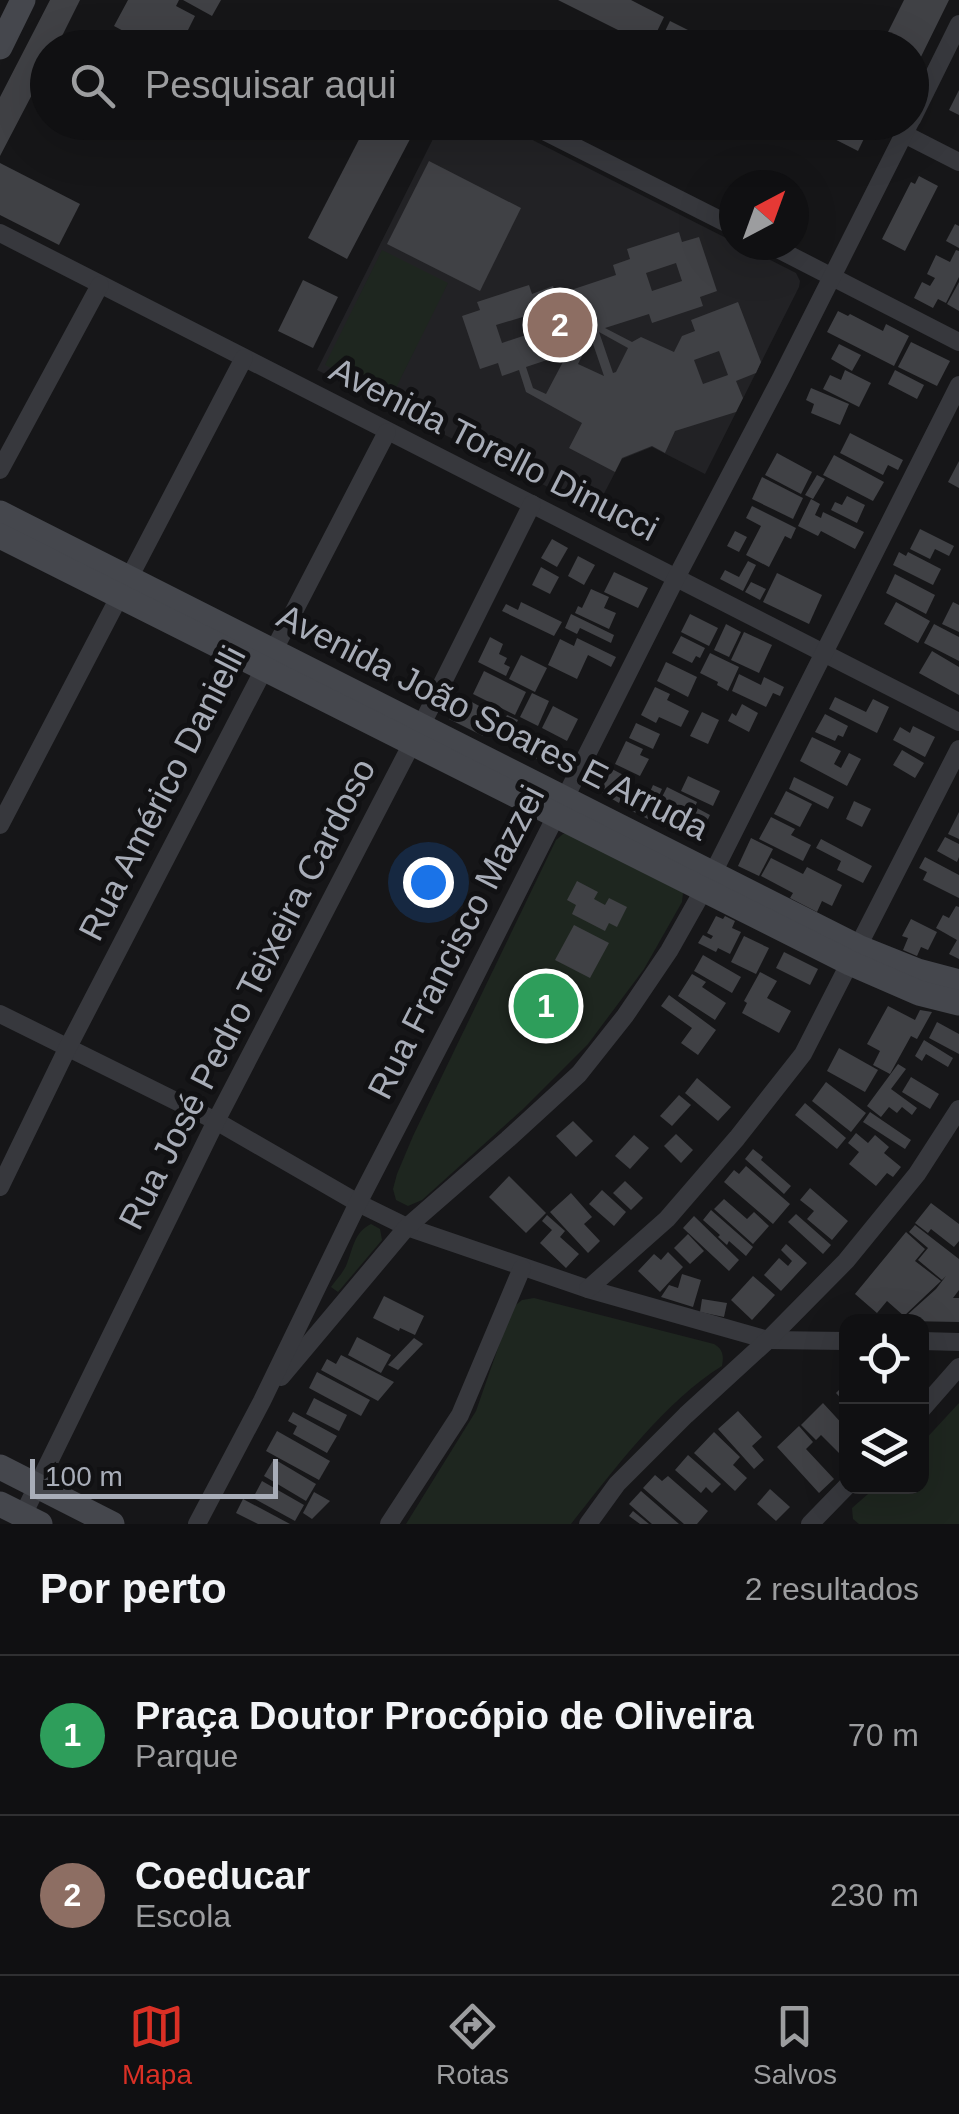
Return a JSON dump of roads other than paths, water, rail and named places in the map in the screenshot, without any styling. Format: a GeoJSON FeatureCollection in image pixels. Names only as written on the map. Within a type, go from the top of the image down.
{"type":"FeatureCollection","features":[{"type":"Feature","properties":{"kind":"street"},"geometry":{"type":"LineString","coordinates":[[0,46],[23,0]]}},
{"type":"Feature","properties":{"kind":"street","name":"Rua Francisco Mazzei"},"geometry":{"type":"LineString","coordinates":[[929,83],[959,24]]}},
{"type":"Feature","properties":{"kind":"street"},"geometry":{"type":"LineString","coordinates":[[562,140],[719,219]]}},
{"type":"Feature","properties":{"kind":"street","name":"Rua Francisco Mazzei"},"geometry":{"type":"LineString","coordinates":[[197,1524],[900,140]]}},
{"type":"Feature","properties":{"kind":"street"},"geometry":{"type":"LineString","coordinates":[[929,140],[959,162]]}},
{"type":"Feature","properties":{"kind":"street","name":"Avenida Torello Dinucci"},"geometry":{"type":"LineString","coordinates":[[0,233],[959,722]]}},
{"type":"Feature","properties":{"kind":"street"},"geometry":{"type":"LineString","coordinates":[[800,260],[959,342]]}},
{"type":"Feature","properties":{"kind":"street"},"geometry":{"type":"LineString","coordinates":[[0,470],[100,285]]}},
{"type":"Feature","properties":{"kind":"street"},"geometry":{"type":"LineString","coordinates":[[0,825],[244,358]]}},
{"type":"Feature","properties":{"kind":"street"},"geometry":{"type":"LineString","coordinates":[[262,1401],[406,1227],[579,1074],[625,1016],[669,951],[708,881],[959,386]]}},
{"type":"Feature","properties":{"kind":"street","name":"Rua Américo Danielli"},"geometry":{"type":"LineString","coordinates":[[0,1187],[68,1047],[387,432]]}},
{"type":"Feature","properties":{"kind":"street","name":"Rua José Pedro Teixeira Cardoso"},"geometry":{"type":"LineString","coordinates":[[21,1514],[216,1121],[532,504]]}},
{"type":"Feature","properties":{"kind":"street","name":"Avenida João Soares E Arruda"},"geometry":{"type":"LineString","coordinates":[[0,513],[123,586],[854,955],[920,993],[959,1004]]}},
{"type":"Feature","properties":{"kind":"street","name":"Avenida João Soares E Arruda"},"geometry":{"type":"LineString","coordinates":[[0,536],[123,586]]}},
{"type":"Feature","properties":{"kind":"street"},"geometry":{"type":"LineString","coordinates":[[588,1290],[668,1219],[803,1054],[959,749]]}},
{"type":"Feature","properties":{"kind":"street","name":"Avenida João Soares E Arruda"},"geometry":{"type":"LineString","coordinates":[[854,955],[959,982]]}},
{"type":"Feature","properties":{"kind":"street"},"geometry":{"type":"LineString","coordinates":[[0,1014],[216,1121],[406,1227],[588,1290],[768,1340],[839,1341]]}},
{"type":"Feature","properties":{"kind":"street"},"geometry":{"type":"LineString","coordinates":[[588,1524],[617,1484],[846,1261],[906,1188],[959,1109]]}},
{"type":"Feature","properties":{"kind":"street"},"geometry":{"type":"LineString","coordinates":[[389,1524],[460,1415],[522,1268]]}},
{"type":"Feature","properties":{"kind":"street"},"geometry":{"type":"LineString","coordinates":[[929,1342],[959,1342]]}},
{"type":"Feature","properties":{"kind":"street"},"geometry":{"type":"LineString","coordinates":[[926,1404],[959,1366]]}},
{"type":"Feature","properties":{"kind":"street"},"geometry":{"type":"LineString","coordinates":[[0,1467],[112,1524]]}},
{"type":"Feature","properties":{"kind":"street"},"geometry":{"type":"LineString","coordinates":[[810,1524],[840,1494]]}},
{"type":"Feature","properties":{"kind":"place","name":"Coeducar"},"geometry":{"type":"Point","coordinates":[560,325]}},
{"type":"Feature","properties":{"kind":"place","name":"Praça Doutor Procópio de Oliveira"},"geometry":{"type":"Point","coordinates":[546,1006]}}]}
